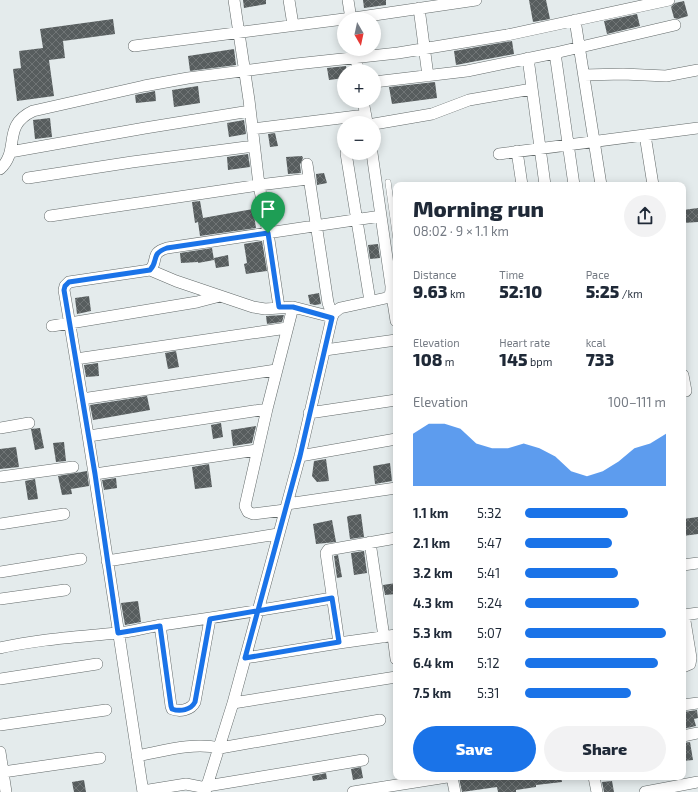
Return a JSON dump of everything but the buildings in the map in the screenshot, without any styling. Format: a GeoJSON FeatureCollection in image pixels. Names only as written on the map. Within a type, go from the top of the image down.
{"type":"FeatureCollection","features":[{"type":"Feature","properties":{"kind":"street"},"geometry":{"type":"LineString","coordinates":[[234,0],[259,185],[279,307]]}},
{"type":"Feature","properties":{"kind":"street"},"geometry":{"type":"LineString","coordinates":[[289,0],[293,26]]}},
{"type":"Feature","properties":{"kind":"street"},"geometry":{"type":"LineString","coordinates":[[348,0],[350,12]]}},
{"type":"Feature","properties":{"kind":"street"},"geometry":{"type":"LineString","coordinates":[[381,14],[476,0]]}},
{"type":"Feature","properties":{"kind":"street"},"geometry":{"type":"LineString","coordinates":[[381,52],[424,49],[507,35],[669,0]]}},
{"type":"Feature","properties":{"kind":"street"},"geometry":{"type":"LineString","coordinates":[[419,8],[428,76]]}},
{"type":"Feature","properties":{"kind":"street"},"geometry":{"type":"LineString","coordinates":[[134,46],[337,20]]}},
{"type":"Feature","properties":{"kind":"street"},"geometry":{"type":"LineString","coordinates":[[575,20],[601,182]]}},
{"type":"Feature","properties":{"kind":"street"},"geometry":{"type":"LineString","coordinates":[[381,81],[467,70],[555,53],[675,25]]}},
{"type":"Feature","properties":{"kind":"street"},"geometry":{"type":"LineString","coordinates":[[555,53],[574,182]]}},
{"type":"Feature","properties":{"kind":"street"},"geometry":{"type":"LineString","coordinates":[[0,169],[7,160],[10,152],[13,131],[16,123],[20,118],[33,111],[144,86],[344,56]]}},
{"type":"Feature","properties":{"kind":"street"},"geometry":{"type":"LineString","coordinates":[[528,58],[545,182]]}},
{"type":"Feature","properties":{"kind":"street"},"geometry":{"type":"LineString","coordinates":[[584,75],[622,74],[666,76],[698,70]]}},
{"type":"Feature","properties":{"kind":"street"},"geometry":{"type":"LineString","coordinates":[[381,123],[432,114],[468,100],[532,89]]}},
{"type":"Feature","properties":{"kind":"street"},"geometry":{"type":"LineString","coordinates":[[10,152],[145,128],[250,112]]}},
{"type":"Feature","properties":{"kind":"street"},"geometry":{"type":"LineString","coordinates":[[252,129],[337,122]]}},
{"type":"Feature","properties":{"kind":"street"},"geometry":{"type":"LineString","coordinates":[[499,154],[698,128]]}},
{"type":"Feature","properties":{"kind":"street"},"geometry":{"type":"LineString","coordinates":[[646,135],[653,182]]}},
{"type":"Feature","properties":{"kind":"street"},"geometry":{"type":"LineString","coordinates":[[28,178],[132,162],[254,146]]}},
{"type":"Feature","properties":{"kind":"street"},"geometry":{"type":"LineString","coordinates":[[517,151],[522,182]]}},
{"type":"Feature","properties":{"kind":"street"},"geometry":{"type":"LineString","coordinates":[[347,160],[370,301]]}},
{"type":"Feature","properties":{"kind":"street"},"geometry":{"type":"LineString","coordinates":[[373,160],[393,301]]}},
{"type":"Feature","properties":{"kind":"street"},"geometry":{"type":"LineString","coordinates":[[206,789],[220,748],[300,456],[333,315],[328,303],[308,179],[307,164]]}},
{"type":"Feature","properties":{"kind":"street"},"geometry":{"type":"LineString","coordinates":[[50,216],[308,179]]}},
{"type":"Feature","properties":{"kind":"street"},"geometry":{"type":"LineString","coordinates":[[150,270],[153,267],[155,256],[158,252],[167,248],[381,216]]}},
{"type":"Feature","properties":{"kind":"street"},"geometry":{"type":"LineString","coordinates":[[363,760],[206,789],[186,784],[143,792],[95,474],[64,290],[66,283],[150,270],[167,278],[259,308],[293,307],[333,315],[343,307],[386,298],[393,301]]}},
{"type":"Feature","properties":{"kind":"street"},"geometry":{"type":"LineString","coordinates":[[52,326],[197,302],[220,296]]}},
{"type":"Feature","properties":{"kind":"street"},"geometry":{"type":"LineString","coordinates":[[293,307],[257,450],[245,503],[246,509],[248,512],[253,514],[393,489]]}},
{"type":"Feature","properties":{"kind":"street"},"geometry":{"type":"LineString","coordinates":[[76,359],[287,328]]}},
{"type":"Feature","properties":{"kind":"street"},"geometry":{"type":"LineString","coordinates":[[325,350],[393,340]]}},
{"type":"Feature","properties":{"kind":"street"},"geometry":{"type":"LineString","coordinates":[[82,399],[276,370]]}},
{"type":"Feature","properties":{"kind":"street"},"geometry":{"type":"LineString","coordinates":[[309,413],[393,400]]}},
{"type":"Feature","properties":{"kind":"street"},"geometry":{"type":"LineString","coordinates":[[89,436],[267,409]]}},
{"type":"Feature","properties":{"kind":"street"},"geometry":{"type":"LineString","coordinates":[[0,428],[29,423]]}},
{"type":"Feature","properties":{"kind":"street"},"geometry":{"type":"LineString","coordinates":[[300,456],[393,440]]}},
{"type":"Feature","properties":{"kind":"street"},"geometry":{"type":"LineString","coordinates":[[95,474],[257,450]]}},
{"type":"Feature","properties":{"kind":"street"},"geometry":{"type":"LineString","coordinates":[[0,477],[73,467]]}},
{"type":"Feature","properties":{"kind":"street"},"geometry":{"type":"LineString","coordinates":[[0,524],[64,514]]}},
{"type":"Feature","properties":{"kind":"street"},"geometry":{"type":"LineString","coordinates":[[107,561],[278,534]]}},
{"type":"Feature","properties":{"kind":"street"},"geometry":{"type":"LineString","coordinates":[[339,642],[326,552],[328,550],[393,538]]}},
{"type":"Feature","properties":{"kind":"street"},"geometry":{"type":"LineString","coordinates":[[245,658],[339,642],[391,636],[370,542]]}},
{"type":"Feature","properties":{"kind":"street"},"geometry":{"type":"LineString","coordinates":[[0,572],[81,559]]}},
{"type":"Feature","properties":{"kind":"street"},"geometry":{"type":"LineString","coordinates":[[686,565],[698,563]]}},
{"type":"Feature","properties":{"kind":"street"},"geometry":{"type":"LineString","coordinates":[[0,599],[65,590]]}},
{"type":"Feature","properties":{"kind":"street"},"geometry":{"type":"LineString","coordinates":[[0,648],[87,635],[118,633],[332,598]]}},
{"type":"Feature","properties":{"kind":"street"},"geometry":{"type":"LineString","coordinates":[[686,615],[698,613]]}},
{"type":"Feature","properties":{"kind":"street"},"geometry":{"type":"LineString","coordinates":[[160,626],[171,706],[172,709],[177,711],[193,707],[195,702],[210,619]]}},
{"type":"Feature","properties":{"kind":"street"},"geometry":{"type":"LineString","coordinates":[[686,638],[694,652],[690,664],[686,666]]}},
{"type":"Feature","properties":{"kind":"street"},"geometry":{"type":"LineString","coordinates":[[0,679],[97,664]]}},
{"type":"Feature","properties":{"kind":"street"},"geometry":{"type":"LineString","coordinates":[[232,704],[393,677]]}},
{"type":"Feature","properties":{"kind":"street"},"geometry":{"type":"LineString","coordinates":[[686,705],[698,703]]}},
{"type":"Feature","properties":{"kind":"street"},"geometry":{"type":"LineString","coordinates":[[0,725],[106,710]]}},
{"type":"Feature","properties":{"kind":"street"},"geometry":{"type":"LineString","coordinates":[[137,756],[186,746],[212,746],[220,748],[380,720]]}},
{"type":"Feature","properties":{"kind":"street"},"geometry":{"type":"LineString","coordinates":[[686,735],[698,733]]}},
{"type":"Feature","properties":{"kind":"street"},"geometry":{"type":"LineString","coordinates":[[0,752],[6,792]]}},
{"type":"Feature","properties":{"kind":"street"},"geometry":{"type":"LineString","coordinates":[[3,772],[100,758]]}},
{"type":"Feature","properties":{"kind":"street"},"geometry":{"type":"LineString","coordinates":[[353,792],[427,780]]}},
{"type":"Feature","properties":{"kind":"street"},"geometry":{"type":"LineString","coordinates":[[453,780],[455,792]]}},
{"type":"Feature","properties":{"kind":"street"},"geometry":{"type":"LineString","coordinates":[[595,780],[597,792]]}},
{"type":"Feature","properties":{"kind":"street"},"geometry":{"type":"LineString","coordinates":[[645,792],[698,782]]}},
{"type":"Feature","properties":{"kind":"lane"},"geometry":{"type":"LineString","coordinates":[[388,182],[393,218]]}},
{"type":"Feature","properties":{"kind":"route"},"geometry":{"type":"LineString","coordinates":[[268,233],[174,246],[158,252],[155,256],[153,267],[150,270],[69,282],[66,283],[64,290],[95,474],[118,633],[160,626],[171,706],[172,709],[177,711],[193,707],[195,702],[210,619],[258,611],[332,598],[339,642],[245,658],[258,611],[278,534],[300,456],[325,350],[330,321],[332,318],[293,307],[279,307],[268,233]]}}]}
